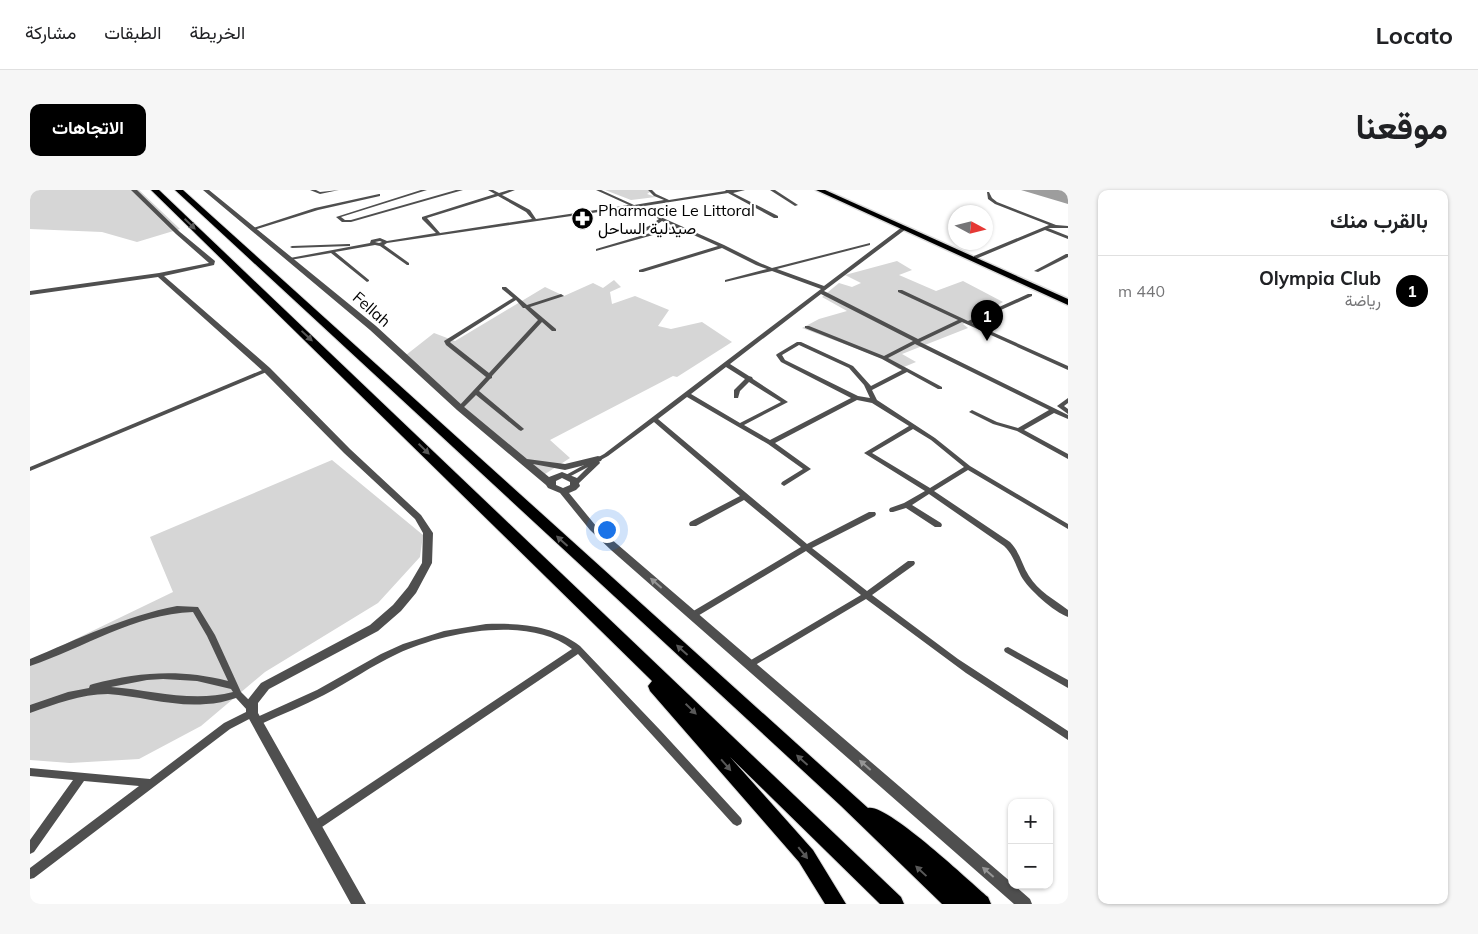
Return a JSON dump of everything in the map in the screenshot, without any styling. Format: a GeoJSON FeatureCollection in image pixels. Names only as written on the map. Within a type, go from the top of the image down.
{"type":"FeatureCollection","features":[{"type":"Feature","properties":{"kind":"highway"},"geometry":{"type":"LineString","coordinates":[[155,190],[894,904]]}},
{"type":"Feature","properties":{"kind":"highway"},"geometry":{"type":"LineString","coordinates":[[179,190],[847,800],[956,904]]}},
{"type":"Feature","properties":{"kind":"highway"},"geometry":{"type":"LineString","coordinates":[[577,598],[806,856],[836,904]]}},
{"type":"Feature","properties":{"kind":"highway"},"geometry":{"type":"LineString","coordinates":[[847,800],[906,838],[981,904]]}},
{"type":"Feature","properties":{"kind":"main road"},"geometry":{"type":"LineString","coordinates":[[819,190],[1068,302]]}},
{"type":"Feature","properties":{"kind":"main road"},"geometry":{"type":"LineString","coordinates":[[828,190],[1068,298]]}},
{"type":"Feature","properties":{"kind":"main road"},"geometry":{"type":"LineString","coordinates":[[962,254],[989,270],[1068,307]]}},
{"type":"Feature","properties":{"kind":"main road"},"geometry":{"type":"LineString","coordinates":[[976,257],[1000,264],[1068,293]]}},
{"type":"Feature","properties":{"kind":"street"},"geometry":{"type":"LineString","coordinates":[[30,293],[159,275],[205,267],[212,262],[178,233],[134,190]]}},
{"type":"Feature","properties":{"kind":"street","name":"Fellah"},"geometry":{"type":"LineString","coordinates":[[206,190],[373,328],[460,408],[554,488],[563,491],[593,528],[1025,904]]}},
{"type":"Feature","properties":{"kind":"street"},"geometry":{"type":"LineString","coordinates":[[312,190],[320,193],[337,190]]}},
{"type":"Feature","properties":{"kind":"street"},"geometry":{"type":"LineString","coordinates":[[425,190],[338,217],[349,222],[461,190]]}},
{"type":"Feature","properties":{"kind":"street"},"geometry":{"type":"LineString","coordinates":[[490,190],[499,194],[535,219]]}},
{"type":"Feature","properties":{"kind":"street"},"geometry":{"type":"LineString","coordinates":[[438,233],[424,218],[513,190]]}},
{"type":"Feature","properties":{"kind":"street"},"geometry":{"type":"LineString","coordinates":[[598,190],[722,246],[744,258],[775,269],[822,290],[917,342],[1068,417]]}},
{"type":"Feature","properties":{"kind":"street"},"geometry":{"type":"LineString","coordinates":[[650,190],[652,194],[670,201]]}},
{"type":"Feature","properties":{"kind":"street"},"geometry":{"type":"LineString","coordinates":[[632,205],[664,198],[743,190]]}},
{"type":"Feature","properties":{"kind":"street"},"geometry":{"type":"LineString","coordinates":[[772,190],[796,204]]}},
{"type":"Feature","properties":{"kind":"street"},"geometry":{"type":"LineString","coordinates":[[384,242],[670,201],[726,191],[776,217]]}},
{"type":"Feature","properties":{"kind":"street"},"geometry":{"type":"LineString","coordinates":[[988,193],[990,199],[996,203],[1056,225],[1068,227]]}},
{"type":"Feature","properties":{"kind":"street"},"geometry":{"type":"LineString","coordinates":[[252,229],[317,209],[381,196],[400,207]]}},
{"type":"Feature","properties":{"kind":"street"},"geometry":{"type":"LineString","coordinates":[[610,242],[645,230],[662,219]]}},
{"type":"Feature","properties":{"kind":"street"},"geometry":{"type":"LineString","coordinates":[[976,257],[1044,228],[1056,225]]}},
{"type":"Feature","properties":{"kind":"street"},"geometry":{"type":"LineString","coordinates":[[598,250],[678,226]]}},
{"type":"Feature","properties":{"kind":"street"},"geometry":{"type":"LineString","coordinates":[[563,491],[572,488],[602,457],[904,228]]}},
{"type":"Feature","properties":{"kind":"street"},"geometry":{"type":"LineString","coordinates":[[1044,228],[1068,238]]}},
{"type":"Feature","properties":{"kind":"street"},"geometry":{"type":"LineString","coordinates":[[290,259],[373,243],[377,239],[384,242],[407,264]]}},
{"type":"Feature","properties":{"kind":"street"},"geometry":{"type":"LineString","coordinates":[[292,247],[373,243]]}},
{"type":"Feature","properties":{"kind":"street"},"geometry":{"type":"LineString","coordinates":[[727,282],[868,244]]}},
{"type":"Feature","properties":{"kind":"street"},"geometry":{"type":"LineString","coordinates":[[641,271],[722,246]]}},
{"type":"Feature","properties":{"kind":"street"},"geometry":{"type":"LineString","coordinates":[[332,252],[367,281]]}},
{"type":"Feature","properties":{"kind":"street"},"geometry":{"type":"LineString","coordinates":[[1036,271],[1065,260],[1068,255]]}},
{"type":"Feature","properties":{"kind":"street"},"geometry":{"type":"LineString","coordinates":[[159,275],[267,370],[347,451],[418,517],[428,534],[428,555],[424,568],[412,590],[374,628],[265,686],[255,696],[253,714]]}},
{"type":"Feature","properties":{"kind":"street"},"geometry":{"type":"LineString","coordinates":[[504,288],[554,330]]}},
{"type":"Feature","properties":{"kind":"street"},"geometry":{"type":"LineString","coordinates":[[900,291],[1068,368]]}},
{"type":"Feature","properties":{"kind":"street"},"geometry":{"type":"LineString","coordinates":[[884,358],[917,342],[1030,295]]}},
{"type":"Feature","properties":{"kind":"street"},"geometry":{"type":"LineString","coordinates":[[525,307],[561,296]]}},
{"type":"Feature","properties":{"kind":"street"},"geometry":{"type":"LineString","coordinates":[[490,376],[448,344],[447,341],[516,298]]}},
{"type":"Feature","properties":{"kind":"street"},"geometry":{"type":"LineString","coordinates":[[460,408],[541,320]]}},
{"type":"Feature","properties":{"kind":"street"},"geometry":{"type":"LineString","coordinates":[[806,327],[884,358],[940,388]]}},
{"type":"Feature","properties":{"kind":"street"},"geometry":{"type":"LineString","coordinates":[[874,401],[868,387],[851,366],[801,343],[797,343],[779,355],[783,361],[856,398],[874,401],[914,426],[968,467],[1068,526]]}},
{"type":"Feature","properties":{"kind":"street"},"geometry":{"type":"LineString","coordinates":[[726,364],[786,402],[740,425]]}},
{"type":"Feature","properties":{"kind":"street"},"geometry":{"type":"LineString","coordinates":[[30,469],[267,370]]}},
{"type":"Feature","properties":{"kind":"street"},"geometry":{"type":"LineString","coordinates":[[868,387],[907,370]]}},
{"type":"Feature","properties":{"kind":"street"},"geometry":{"type":"LineString","coordinates":[[736,397],[737,390],[750,378]]}},
{"type":"Feature","properties":{"kind":"street"},"geometry":{"type":"LineString","coordinates":[[476,392],[521,429]]}},
{"type":"Feature","properties":{"kind":"street"},"geometry":{"type":"LineString","coordinates":[[686,394],[770,443],[808,469],[784,484]]}},
{"type":"Feature","properties":{"kind":"street"},"geometry":{"type":"LineString","coordinates":[[770,443],[856,398]]}},
{"type":"Feature","properties":{"kind":"street"},"geometry":{"type":"LineString","coordinates":[[1068,400],[1060,406],[1068,412]]}},
{"type":"Feature","properties":{"kind":"street"},"geometry":{"type":"LineString","coordinates":[[1019,430],[1054,410]]}},
{"type":"Feature","properties":{"kind":"street"},"geometry":{"type":"LineString","coordinates":[[972,412],[1004,427],[1019,430],[1068,457]]}},
{"type":"Feature","properties":{"kind":"street"},"geometry":{"type":"LineString","coordinates":[[654,419],[744,497],[868,595],[954,660],[1068,736]]}},
{"type":"Feature","properties":{"kind":"street"},"geometry":{"type":"LineString","coordinates":[[914,426],[868,453],[1012,548],[1028,580],[1039,592],[1068,614]]}},
{"type":"Feature","properties":{"kind":"street","name":"Fellah"},"geometry":{"type":"LineString","coordinates":[[516,454],[575,483]]}},
{"type":"Feature","properties":{"kind":"street"},"geometry":{"type":"LineString","coordinates":[[530,462],[564,467],[602,457]]}},
{"type":"Feature","properties":{"kind":"street"},"geometry":{"type":"LineString","coordinates":[[550,483],[602,457]]}},
{"type":"Feature","properties":{"kind":"street"},"geometry":{"type":"LineString","coordinates":[[892,510],[907,504],[968,467]]}},
{"type":"Feature","properties":{"kind":"street"},"geometry":{"type":"LineString","coordinates":[[693,524],[744,497]]}},
{"type":"Feature","properties":{"kind":"street"},"geometry":{"type":"LineString","coordinates":[[907,504],[911,510],[938,525]]}},
{"type":"Feature","properties":{"kind":"street"},"geometry":{"type":"LineString","coordinates":[[693,615],[807,547],[872,514]]}},
{"type":"Feature","properties":{"kind":"street"},"geometry":{"type":"LineString","coordinates":[[749,665],[868,595],[911,563]]}},
{"type":"Feature","properties":{"kind":"street"},"geometry":{"type":"LineString","coordinates":[[30,663],[144,617],[180,608],[194,609],[211,635],[235,690],[253,714],[359,904]]}},
{"type":"Feature","properties":{"kind":"street"},"geometry":{"type":"LineString","coordinates":[[30,874],[227,726],[253,714],[319,693],[404,647],[453,633],[483,628],[519,628],[562,639],[578,650],[660,735],[737,821]]}},
{"type":"Feature","properties":{"kind":"street"},"geometry":{"type":"LineString","coordinates":[[315,826],[578,650]]}},
{"type":"Feature","properties":{"kind":"street"},"geometry":{"type":"LineString","coordinates":[[1008,650],[1068,684]]}},
{"type":"Feature","properties":{"kind":"street"},"geometry":{"type":"LineString","coordinates":[[30,709],[110,683],[146,677],[181,675],[203,677],[235,690]]}},
{"type":"Feature","properties":{"kind":"street"},"geometry":{"type":"LineString","coordinates":[[82,691],[109,690],[198,703],[235,690]]}},
{"type":"Feature","properties":{"kind":"street"},"geometry":{"type":"LineString","coordinates":[[30,772],[151,783]]}},
{"type":"Feature","properties":{"kind":"street"},"geometry":{"type":"LineString","coordinates":[[30,849],[81,777]]}},
{"type":"Feature","properties":{"kind":"shaded area"},"geometry":{"type":"Polygon","coordinates":[[[30,190],[139,190],[180,229],[137,242],[102,232],[30,229],[30,190]]]}},
{"type":"Feature","properties":{"kind":"shaded area"},"geometry":{"type":"Polygon","coordinates":[[[605,190],[648,190],[650,192],[647,194],[656,197],[631,200],[605,190]]]}},
{"type":"Feature","properties":{"kind":"shaded area"},"geometry":{"type":"Polygon","coordinates":[[[1021,190],[1068,190],[1068,204],[1021,190]]]}},
{"type":"Feature","properties":{"kind":"shaded area"},"geometry":{"type":"Polygon","coordinates":[[[897,261],[912,270],[899,275],[936,291],[963,281],[1003,302],[963,324],[968,328],[902,354],[916,362],[899,369],[879,357],[802,328],[819,319],[847,311],[822,297],[839,283],[852,287],[861,283],[845,275],[897,261]]]}},
{"type":"Feature","properties":{"kind":"shaded area"},"geometry":{"type":"Polygon","coordinates":[[[614,280],[621,287],[610,292],[612,304],[635,296],[669,310],[658,326],[671,329],[702,322],[732,342],[677,377],[673,376],[550,440],[570,458],[542,476],[460,408],[406,355],[434,333],[455,341],[545,287],[564,296],[593,283],[603,288],[614,280]]]}},
{"type":"Feature","properties":{"kind":"shaded area"},"geometry":{"type":"Polygon","coordinates":[[[332,460],[423,535],[420,557],[378,603],[265,672],[201,726],[139,759],[70,763],[30,760],[30,661],[173,592],[150,537],[332,460]]]}},
{"type":"Feature","properties":{"kind":"place","name":"Pharmacie Le Littoral صيدلية الساحل"},"geometry":{"type":"Point","coordinates":[582,219]}},
{"type":"Feature","properties":{"kind":"place","name":"Olympia Club"},"geometry":{"type":"Point","coordinates":[987,341]}}]}
